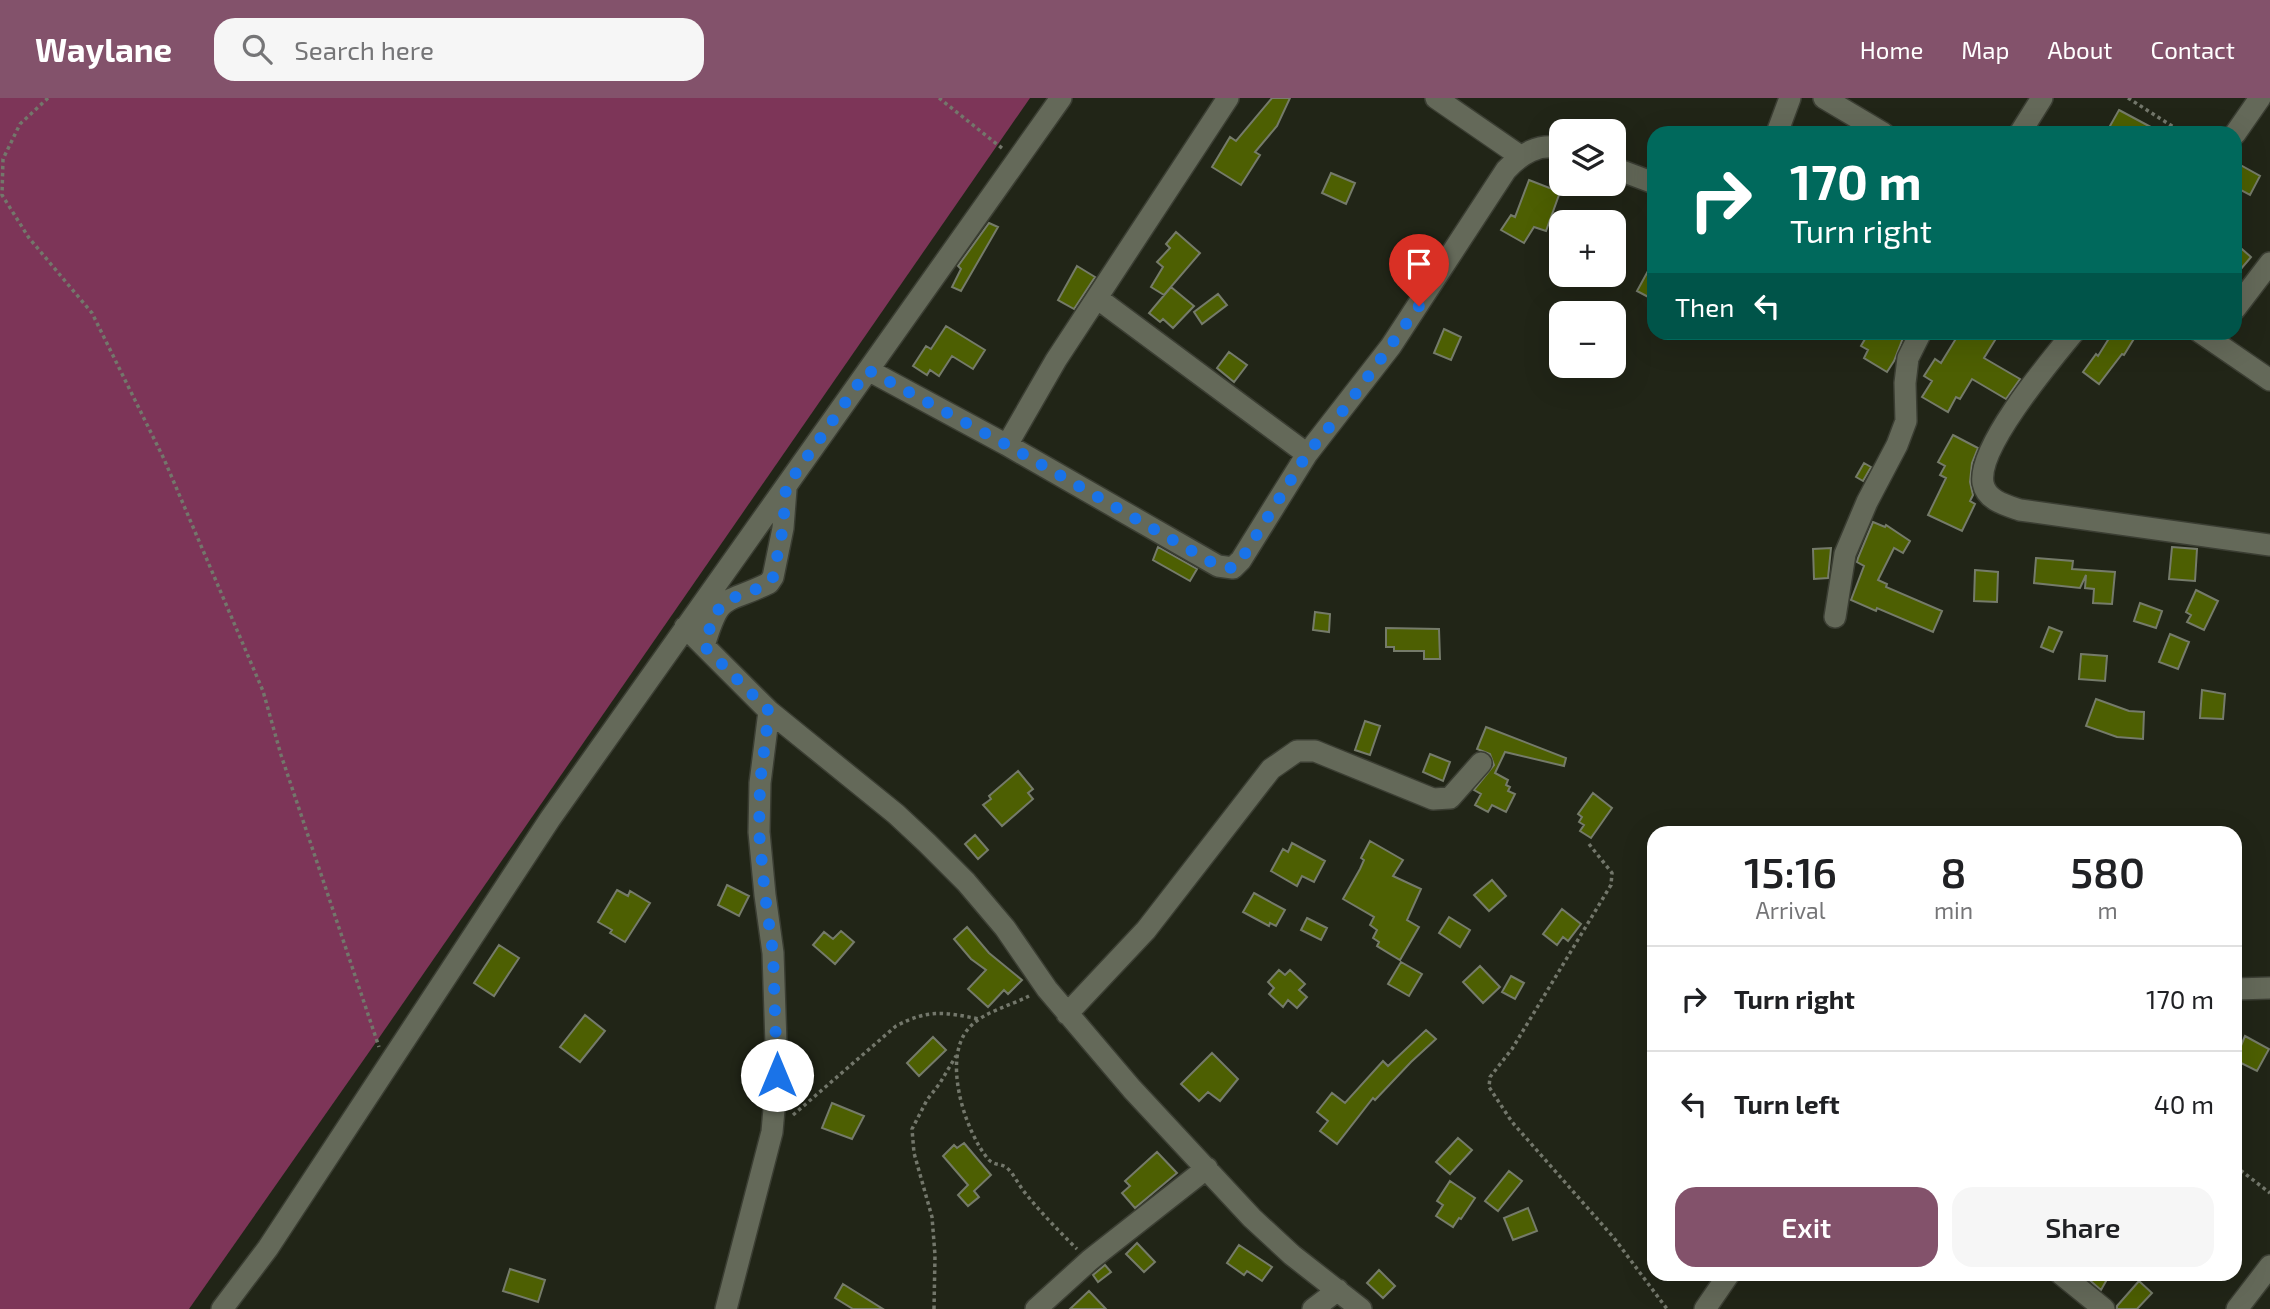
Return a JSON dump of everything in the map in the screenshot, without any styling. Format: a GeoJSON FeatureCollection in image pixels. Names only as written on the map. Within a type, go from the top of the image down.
{"type":"FeatureCollection","features":[{"type":"Feature","properties":{"kind":"street"},"geometry":{"type":"LineString","coordinates":[[222,1309],[268,1248],[550,819],[1061,98]]}},
{"type":"Feature","properties":{"kind":"street"},"geometry":{"type":"LineString","coordinates":[[1007,445],[1056,360],[1228,98]]}},
{"type":"Feature","properties":{"kind":"street"},"geometry":{"type":"LineString","coordinates":[[1436,98],[1520,156]]}},
{"type":"Feature","properties":{"kind":"street"},"geometry":{"type":"LineString","coordinates":[[1780,126],[1790,98]]}},
{"type":"Feature","properties":{"kind":"street"},"geometry":{"type":"LineString","coordinates":[[1825,98],[1871,126]]}},
{"type":"Feature","properties":{"kind":"street"},"geometry":{"type":"LineString","coordinates":[[2028,126],[2042,98]]}},
{"type":"Feature","properties":{"kind":"street"},"geometry":{"type":"LineString","coordinates":[[2241,126],[2260,98]]}},
{"type":"Feature","properties":{"kind":"street"},"geometry":{"type":"LineString","coordinates":[[868,370],[1007,445],[1218,566],[1233,568],[1241,560],[1307,454],[1391,346],[1492,189],[1520,156],[1541,147],[1549,147]]}},
{"type":"Feature","properties":{"kind":"street"},"geometry":{"type":"LineString","coordinates":[[1626,172],[1647,180]]}},
{"type":"Feature","properties":{"kind":"street"},"geometry":{"type":"LineString","coordinates":[[2242,300],[2270,263]]}},
{"type":"Feature","properties":{"kind":"street"},"geometry":{"type":"LineString","coordinates":[[1097,298],[1307,454]]}},
{"type":"Feature","properties":{"kind":"street"},"geometry":{"type":"LineString","coordinates":[[1835,617],[1845,554],[1906,421],[1905,383],[1908,358],[1917,340]]}},
{"type":"Feature","properties":{"kind":"street"},"geometry":{"type":"LineString","coordinates":[[2067,340],[2039,374],[2006,422],[1984,469],[1983,483],[1988,495],[2000,503],[2020,510],[2270,545]]}},
{"type":"Feature","properties":{"kind":"street"},"geometry":{"type":"LineString","coordinates":[[2217,340],[2270,380]]}},
{"type":"Feature","properties":{"kind":"street"},"geometry":{"type":"LineString","coordinates":[[704,646],[711,622],[721,604],[727,599],[769,583],[773,577],[783,528],[786,487]]}},
{"type":"Feature","properties":{"kind":"street"},"geometry":{"type":"LineString","coordinates":[[685,627],[769,711],[896,814],[966,882],[1005,928],[1067,1014],[1132,1089],[1252,1218],[1292,1255],[1361,1309]]}},
{"type":"Feature","properties":{"kind":"street"},"geometry":{"type":"LineString","coordinates":[[726,1309],[772,1132],[777,1075],[773,953],[759,832],[760,783],[769,711]]}},
{"type":"Feature","properties":{"kind":"street"},"geometry":{"type":"LineString","coordinates":[[1067,1014],[1146,930],[1271,769],[1297,751],[1315,751],[1433,799],[1450,799],[1480,763]]}},
{"type":"Feature","properties":{"kind":"street"},"geometry":{"type":"LineString","coordinates":[[2242,989],[2270,988]]}},
{"type":"Feature","properties":{"kind":"street"},"geometry":{"type":"LineString","coordinates":[[1036,1309],[1090,1260],[1207,1168]]}},
{"type":"Feature","properties":{"kind":"street"},"geometry":{"type":"LineString","coordinates":[[2237,1309],[2270,1266]]}},
{"type":"Feature","properties":{"kind":"street"},"geometry":{"type":"LineString","coordinates":[[1707,1308],[1724,1281]]}},
{"type":"Feature","properties":{"kind":"street"},"geometry":{"type":"LineString","coordinates":[[2070,1281],[2104,1309]]}},
{"type":"Feature","properties":{"kind":"street"},"geometry":{"type":"LineString","coordinates":[[1313,1309],[1338,1290]]}},
{"type":"Feature","properties":{"kind":"path"},"geometry":{"type":"LineString","coordinates":[[48,98],[20,124],[3,159],[1,196],[29,238],[92,313],[164,459],[263,691],[281,755],[386,1068]]}},
{"type":"Feature","properties":{"kind":"path"},"geometry":{"type":"LineString","coordinates":[[939,98],[1018,161]]}},
{"type":"Feature","properties":{"kind":"path"},"geometry":{"type":"LineString","coordinates":[[2128,98],[2172,126]]}},
{"type":"Feature","properties":{"kind":"path"},"geometry":{"type":"LineString","coordinates":[[1589,844],[1612,873],[1612,880],[1512,1049],[1490,1077],[1489,1087],[1512,1122],[1614,1238],[1667,1309]]}},
{"type":"Feature","properties":{"kind":"path"},"geometry":{"type":"LineString","coordinates":[[1048,989],[979,1019],[960,1040],[957,1074],[968,1122],[991,1163],[1006,1167],[1048,1221],[1090,1260]]}},
{"type":"Feature","properties":{"kind":"path"},"geometry":{"type":"LineString","coordinates":[[772,1132],[896,1026],[915,1015],[935,1012],[979,1019]]}},
{"type":"Feature","properties":{"kind":"path"},"geometry":{"type":"LineString","coordinates":[[934,1309],[932,1217],[914,1153],[912,1129],[957,1054]]}},
{"type":"Feature","properties":{"kind":"path"},"geometry":{"type":"LineString","coordinates":[[2242,1171],[2270,1193]]}},
{"type":"Feature","properties":{"kind":"shaded area"},"geometry":{"type":"Polygon","coordinates":[[[0,98],[1030,98],[189,1309],[0,1309],[0,98]]]}},
{"type":"Feature","properties":{"kind":"building"},"geometry":{"type":"Polygon","coordinates":[[[1272,98],[1290,98],[1277,126],[1255,152],[1260,155],[1241,185],[1212,167],[1230,137],[1236,141],[1272,98]]]}},
{"type":"Feature","properties":{"kind":"building"},"geometry":{"type":"Polygon","coordinates":[[[2119,110],[2149,126],[2110,126],[2119,110]]]}},
{"type":"Feature","properties":{"kind":"building"},"geometry":{"type":"Polygon","coordinates":[[[2242,166],[2260,176],[2250,195],[2242,191],[2242,166]]]}},
{"type":"Feature","properties":{"kind":"building"},"geometry":{"type":"Polygon","coordinates":[[[1331,173],[1355,183],[1346,204],[1322,193],[1331,173]]]}},
{"type":"Feature","properties":{"kind":"building"},"geometry":{"type":"Polygon","coordinates":[[[1529,180],[1549,188],[1549,196],[1559,196],[1554,210],[1549,210],[1546,231],[1534,227],[1524,243],[1501,230],[1511,215],[1515,217],[1529,180]]]}},
{"type":"Feature","properties":{"kind":"building"},"geometry":{"type":"Polygon","coordinates":[[[989,223],[998,227],[961,291],[952,287],[961,269],[958,266],[989,223]]]}},
{"type":"Feature","properties":{"kind":"building"},"geometry":{"type":"Polygon","coordinates":[[[1176,232],[1200,253],[1164,295],[1151,287],[1163,267],[1157,262],[1170,248],[1166,244],[1176,232]]]}},
{"type":"Feature","properties":{"kind":"building"},"geometry":{"type":"Polygon","coordinates":[[[2242,249],[2251,257],[2242,268],[2242,249]]]}},
{"type":"Feature","properties":{"kind":"building"},"geometry":{"type":"Polygon","coordinates":[[[1077,266],[1095,277],[1074,309],[1058,300],[1077,266]]]}},
{"type":"Feature","properties":{"kind":"building"},"geometry":{"type":"Polygon","coordinates":[[[1647,273],[1647,296],[1637,291],[1647,273]]]}},
{"type":"Feature","properties":{"kind":"building"},"geometry":{"type":"Polygon","coordinates":[[[1171,287],[1194,306],[1173,328],[1163,319],[1160,322],[1149,313],[1171,287]]]}},
{"type":"Feature","properties":{"kind":"building"},"geometry":{"type":"Polygon","coordinates":[[[1218,294],[1227,305],[1202,324],[1194,312],[1218,294]]]}},
{"type":"Feature","properties":{"kind":"building"},"geometry":{"type":"Polygon","coordinates":[[[946,326],[985,350],[973,369],[952,356],[939,376],[930,370],[927,375],[913,366],[926,346],[931,349],[946,326]]]}},
{"type":"Feature","properties":{"kind":"building"},"geometry":{"type":"Polygon","coordinates":[[[1444,329],[1461,337],[1451,360],[1434,353],[1444,329]]]}},
{"type":"Feature","properties":{"kind":"building"},"geometry":{"type":"Polygon","coordinates":[[[1864,340],[1902,340],[1887,372],[1864,358],[1868,350],[1861,346],[1864,340]]]}},
{"type":"Feature","properties":{"kind":"building"},"geometry":{"type":"Polygon","coordinates":[[[1955,340],[1995,340],[1984,358],[2020,379],[2006,399],[1972,379],[1960,399],[1956,397],[1948,412],[1922,397],[1932,381],[1924,376],[1935,359],[1941,363],[1955,340]]]}},
{"type":"Feature","properties":{"kind":"building"},"geometry":{"type":"Polygon","coordinates":[[[2108,340],[2133,340],[2099,384],[2083,372],[2096,354],[2098,356],[2108,340]]]}},
{"type":"Feature","properties":{"kind":"building"},"geometry":{"type":"Polygon","coordinates":[[[1229,352],[1247,365],[1234,382],[1217,368],[1229,352]]]}},
{"type":"Feature","properties":{"kind":"building"},"geometry":{"type":"Polygon","coordinates":[[[1953,435],[1978,448],[1972,463],[1970,482],[1973,495],[1970,501],[1975,504],[1962,531],[1928,515],[1946,478],[1940,475],[1945,466],[1938,462],[1953,435]]]}},
{"type":"Feature","properties":{"kind":"building"},"geometry":{"type":"Polygon","coordinates":[[[1864,463],[1871,467],[1863,481],[1856,477],[1864,463]]]}},
{"type":"Feature","properties":{"kind":"building"},"geometry":{"type":"Polygon","coordinates":[[[1873,522],[1885,527],[1886,525],[1910,541],[1903,553],[1894,548],[1878,580],[1887,584],[1886,587],[1942,611],[1933,632],[1851,600],[1864,566],[1857,562],[1858,558],[1873,522]]]}},
{"type":"Feature","properties":{"kind":"building"},"geometry":{"type":"Polygon","coordinates":[[[1158,547],[1197,569],[1190,581],[1153,560],[1158,547]]]}},
{"type":"Feature","properties":{"kind":"building"},"geometry":{"type":"Polygon","coordinates":[[[2172,547],[2197,549],[2195,581],[2169,579],[2172,547]]]}},
{"type":"Feature","properties":{"kind":"building"},"geometry":{"type":"Polygon","coordinates":[[[1831,548],[1828,578],[1814,579],[1813,549],[1831,548]]]}},
{"type":"Feature","properties":{"kind":"building"},"geometry":{"type":"Polygon","coordinates":[[[2036,558],[2073,561],[2072,569],[2115,572],[2112,604],[2093,603],[2094,589],[2085,588],[2086,575],[2080,588],[2034,583],[2036,558]]]}},
{"type":"Feature","properties":{"kind":"building"},"geometry":{"type":"Polygon","coordinates":[[[1975,570],[1998,572],[1997,602],[1974,601],[1975,570]]]}},
{"type":"Feature","properties":{"kind":"building"},"geometry":{"type":"Polygon","coordinates":[[[2196,590],[2218,601],[2204,630],[2187,622],[2191,615],[2186,612],[2196,590]]]}},
{"type":"Feature","properties":{"kind":"building"},"geometry":{"type":"Polygon","coordinates":[[[2140,603],[2162,611],[2156,628],[2134,621],[2140,603]]]}},
{"type":"Feature","properties":{"kind":"building"},"geometry":{"type":"Polygon","coordinates":[[[1315,612],[1330,614],[1329,632],[1313,630],[1315,612]]]}},
{"type":"Feature","properties":{"kind":"building"},"geometry":{"type":"Polygon","coordinates":[[[2049,627],[2062,632],[2053,652],[2041,647],[2049,627]]]}},
{"type":"Feature","properties":{"kind":"building"},"geometry":{"type":"Polygon","coordinates":[[[1386,628],[1439,629],[1440,659],[1424,659],[1424,651],[1394,651],[1394,647],[1386,647],[1386,628]]]}},
{"type":"Feature","properties":{"kind":"building"},"geometry":{"type":"Polygon","coordinates":[[[2170,634],[2189,642],[2178,669],[2159,662],[2170,634]]]}},
{"type":"Feature","properties":{"kind":"building"},"geometry":{"type":"Polygon","coordinates":[[[2081,654],[2107,656],[2105,681],[2079,679],[2081,654]]]}},
{"type":"Feature","properties":{"kind":"building"},"geometry":{"type":"Polygon","coordinates":[[[2202,690],[2225,694],[2223,719],[2200,718],[2202,690]]]}},
{"type":"Feature","properties":{"kind":"building"},"geometry":{"type":"Polygon","coordinates":[[[2096,699],[2129,711],[2144,712],[2143,739],[2117,737],[2086,726],[2096,699]]]}},
{"type":"Feature","properties":{"kind":"building"},"geometry":{"type":"Polygon","coordinates":[[[1365,721],[1380,726],[1370,755],[1355,750],[1365,721]]]}},
{"type":"Feature","properties":{"kind":"building"},"geometry":{"type":"Polygon","coordinates":[[[1486,727],[1566,758],[1564,766],[1505,752],[1495,773],[1508,780],[1508,791],[1515,794],[1506,812],[1492,805],[1488,812],[1475,805],[1481,794],[1474,790],[1494,765],[1490,754],[1477,749],[1486,727]]]}},
{"type":"Feature","properties":{"kind":"building"},"geometry":{"type":"Polygon","coordinates":[[[1430,754],[1450,762],[1443,781],[1423,772],[1430,754]]]}},
{"type":"Feature","properties":{"kind":"building"},"geometry":{"type":"Polygon","coordinates":[[[1018,771],[1033,789],[1028,793],[1033,799],[1002,826],[983,805],[991,799],[989,796],[1018,771]]]}},
{"type":"Feature","properties":{"kind":"building"},"geometry":{"type":"Polygon","coordinates":[[[1593,793],[1612,808],[1591,838],[1580,831],[1584,825],[1579,822],[1582,817],[1578,814],[1593,793]]]}},
{"type":"Feature","properties":{"kind":"building"},"geometry":{"type":"Polygon","coordinates":[[[975,835],[988,850],[978,859],[965,844],[975,835]]]}},
{"type":"Feature","properties":{"kind":"building"},"geometry":{"type":"Polygon","coordinates":[[[1370,841],[1403,860],[1393,876],[1421,889],[1407,920],[1419,927],[1400,960],[1377,946],[1379,942],[1373,938],[1377,930],[1370,925],[1374,917],[1343,899],[1360,869],[1364,860],[1361,858],[1370,841]]]}},
{"type":"Feature","properties":{"kind":"building"},"geometry":{"type":"Polygon","coordinates":[[[1292,843],[1325,861],[1314,882],[1302,876],[1297,886],[1271,871],[1283,849],[1288,852],[1292,843]]]}},
{"type":"Feature","properties":{"kind":"building"},"geometry":{"type":"Polygon","coordinates":[[[1492,880],[1506,896],[1489,911],[1474,895],[1492,880]]]}},
{"type":"Feature","properties":{"kind":"building"},"geometry":{"type":"Polygon","coordinates":[[[727,885],[749,896],[739,916],[718,905],[727,885]]]}},
{"type":"Feature","properties":{"kind":"building"},"geometry":{"type":"Polygon","coordinates":[[[617,890],[628,896],[630,891],[650,903],[625,942],[598,922],[617,890]]]}},
{"type":"Feature","properties":{"kind":"building"},"geometry":{"type":"Polygon","coordinates":[[[1254,893],[1285,910],[1276,926],[1270,923],[1269,926],[1243,912],[1254,893]]]}},
{"type":"Feature","properties":{"kind":"building"},"geometry":{"type":"Polygon","coordinates":[[[1562,909],[1581,924],[1568,941],[1563,937],[1557,945],[1543,934],[1562,909]]]}},
{"type":"Feature","properties":{"kind":"building"},"geometry":{"type":"Polygon","coordinates":[[[1449,917],[1470,930],[1460,947],[1439,933],[1449,917]]]}},
{"type":"Feature","properties":{"kind":"building"},"geometry":{"type":"Polygon","coordinates":[[[1307,918],[1327,928],[1321,940],[1301,930],[1307,918]]]}},
{"type":"Feature","properties":{"kind":"building"},"geometry":{"type":"Polygon","coordinates":[[[967,927],[989,953],[1022,980],[1008,994],[1004,990],[988,1007],[968,989],[986,970],[971,959],[954,939],[967,927]]]}},
{"type":"Feature","properties":{"kind":"building"},"geometry":{"type":"Polygon","coordinates":[[[841,931],[854,942],[835,964],[813,945],[824,932],[833,939],[841,931]]]}},
{"type":"Feature","properties":{"kind":"building"},"geometry":{"type":"Polygon","coordinates":[[[499,945],[519,958],[494,996],[474,983],[499,945]]]}},
{"type":"Feature","properties":{"kind":"building"},"geometry":{"type":"Polygon","coordinates":[[[1401,962],[1422,974],[1409,996],[1388,984],[1401,962]]]}},
{"type":"Feature","properties":{"kind":"building"},"geometry":{"type":"Polygon","coordinates":[[[1480,966],[1500,987],[1483,1003],[1463,982],[1480,966]]]}},
{"type":"Feature","properties":{"kind":"building"},"geometry":{"type":"Polygon","coordinates":[[[1279,970],[1285,975],[1290,970],[1305,984],[1299,990],[1307,997],[1297,1008],[1288,1000],[1283,1007],[1269,994],[1274,988],[1268,982],[1279,970]]]}},
{"type":"Feature","properties":{"kind":"building"},"geometry":{"type":"Polygon","coordinates":[[[1511,976],[1524,983],[1515,999],[1502,992],[1511,976]]]}},
{"type":"Feature","properties":{"kind":"building"},"geometry":{"type":"Polygon","coordinates":[[[585,1015],[605,1031],[580,1062],[560,1047],[585,1015]]]}},
{"type":"Feature","properties":{"kind":"building"},"geometry":{"type":"Polygon","coordinates":[[[1426,1030],[1436,1039],[1375,1100],[1373,1098],[1337,1144],[1320,1131],[1328,1121],[1317,1112],[1332,1093],[1345,1103],[1383,1061],[1388,1066],[1426,1030]]]}},
{"type":"Feature","properties":{"kind":"building"},"geometry":{"type":"Polygon","coordinates":[[[2245,1036],[2269,1049],[2257,1071],[2242,1064],[2242,1043],[2245,1036]]]}},
{"type":"Feature","properties":{"kind":"building"},"geometry":{"type":"Polygon","coordinates":[[[933,1037],[946,1050],[919,1076],[907,1063],[933,1037]]]}},
{"type":"Feature","properties":{"kind":"building"},"geometry":{"type":"Polygon","coordinates":[[[1212,1053],[1238,1079],[1220,1101],[1208,1092],[1199,1101],[1181,1084],[1212,1053]]]}},
{"type":"Feature","properties":{"kind":"building"},"geometry":{"type":"Polygon","coordinates":[[[832,1103],[864,1116],[852,1139],[822,1128],[832,1103]]]}},
{"type":"Feature","properties":{"kind":"building"},"geometry":{"type":"Polygon","coordinates":[[[1458,1138],[1472,1150],[1450,1174],[1436,1162],[1458,1138]]]}},
{"type":"Feature","properties":{"kind":"building"},"geometry":{"type":"Polygon","coordinates":[[[964,1143],[991,1175],[974,1191],[979,1197],[968,1206],[958,1195],[968,1185],[943,1156],[954,1145],[957,1148],[964,1143]]]}},
{"type":"Feature","properties":{"kind":"building"},"geometry":{"type":"Polygon","coordinates":[[[1157,1152],[1177,1173],[1135,1208],[1122,1193],[1130,1186],[1125,1181],[1157,1152]]]}},
{"type":"Feature","properties":{"kind":"building"},"geometry":{"type":"Polygon","coordinates":[[[1509,1171],[1522,1181],[1498,1211],[1485,1201],[1509,1171]]]}},
{"type":"Feature","properties":{"kind":"building"},"geometry":{"type":"Polygon","coordinates":[[[1450,1181],[1475,1198],[1453,1227],[1436,1216],[1443,1205],[1437,1201],[1450,1181]]]}},
{"type":"Feature","properties":{"kind":"building"},"geometry":{"type":"Polygon","coordinates":[[[1528,1208],[1537,1231],[1513,1240],[1504,1218],[1528,1208]]]}},
{"type":"Feature","properties":{"kind":"building"},"geometry":{"type":"Polygon","coordinates":[[[1137,1243],[1155,1262],[1144,1272],[1126,1254],[1137,1243]]]}},
{"type":"Feature","properties":{"kind":"building"},"geometry":{"type":"Polygon","coordinates":[[[1239,1245],[1272,1267],[1262,1281],[1247,1271],[1244,1275],[1227,1263],[1239,1245]]]}},
{"type":"Feature","properties":{"kind":"building"},"geometry":{"type":"Polygon","coordinates":[[[1105,1265],[1111,1272],[1098,1282],[1093,1275],[1105,1265]]]}},
{"type":"Feature","properties":{"kind":"building"},"geometry":{"type":"Polygon","coordinates":[[[510,1269],[545,1280],[538,1302],[503,1291],[510,1269]]]}},
{"type":"Feature","properties":{"kind":"building"},"geometry":{"type":"Polygon","coordinates":[[[1379,1270],[1395,1286],[1383,1298],[1367,1283],[1379,1270]]]}},
{"type":"Feature","properties":{"kind":"building"},"geometry":{"type":"Polygon","coordinates":[[[2091,1281],[2106,1281],[2101,1290],[2091,1281]]]}},
{"type":"Feature","properties":{"kind":"building"},"geometry":{"type":"Polygon","coordinates":[[[2139,1281],[2152,1293],[2137,1309],[2117,1309],[2117,1306],[2139,1281]]]}},
{"type":"Feature","properties":{"kind":"building"},"geometry":{"type":"Polygon","coordinates":[[[843,1284],[883,1309],[853,1309],[835,1298],[843,1284]]]}},
{"type":"Feature","properties":{"kind":"building"},"geometry":{"type":"Polygon","coordinates":[[[1089,1291],[1106,1309],[1070,1309],[1089,1291]]]}},
{"type":"Feature","properties":{"kind":"route"},"geometry":{"type":"LineString","coordinates":[[777,1075],[773,953],[759,832],[760,783],[769,711],[704,646],[711,622],[721,604],[727,599],[756,590],[769,583],[773,577],[783,528],[786,487],[868,370],[1007,445],[1218,566],[1233,568],[1241,560],[1307,454],[1346,407],[1419,306]]}}]}
